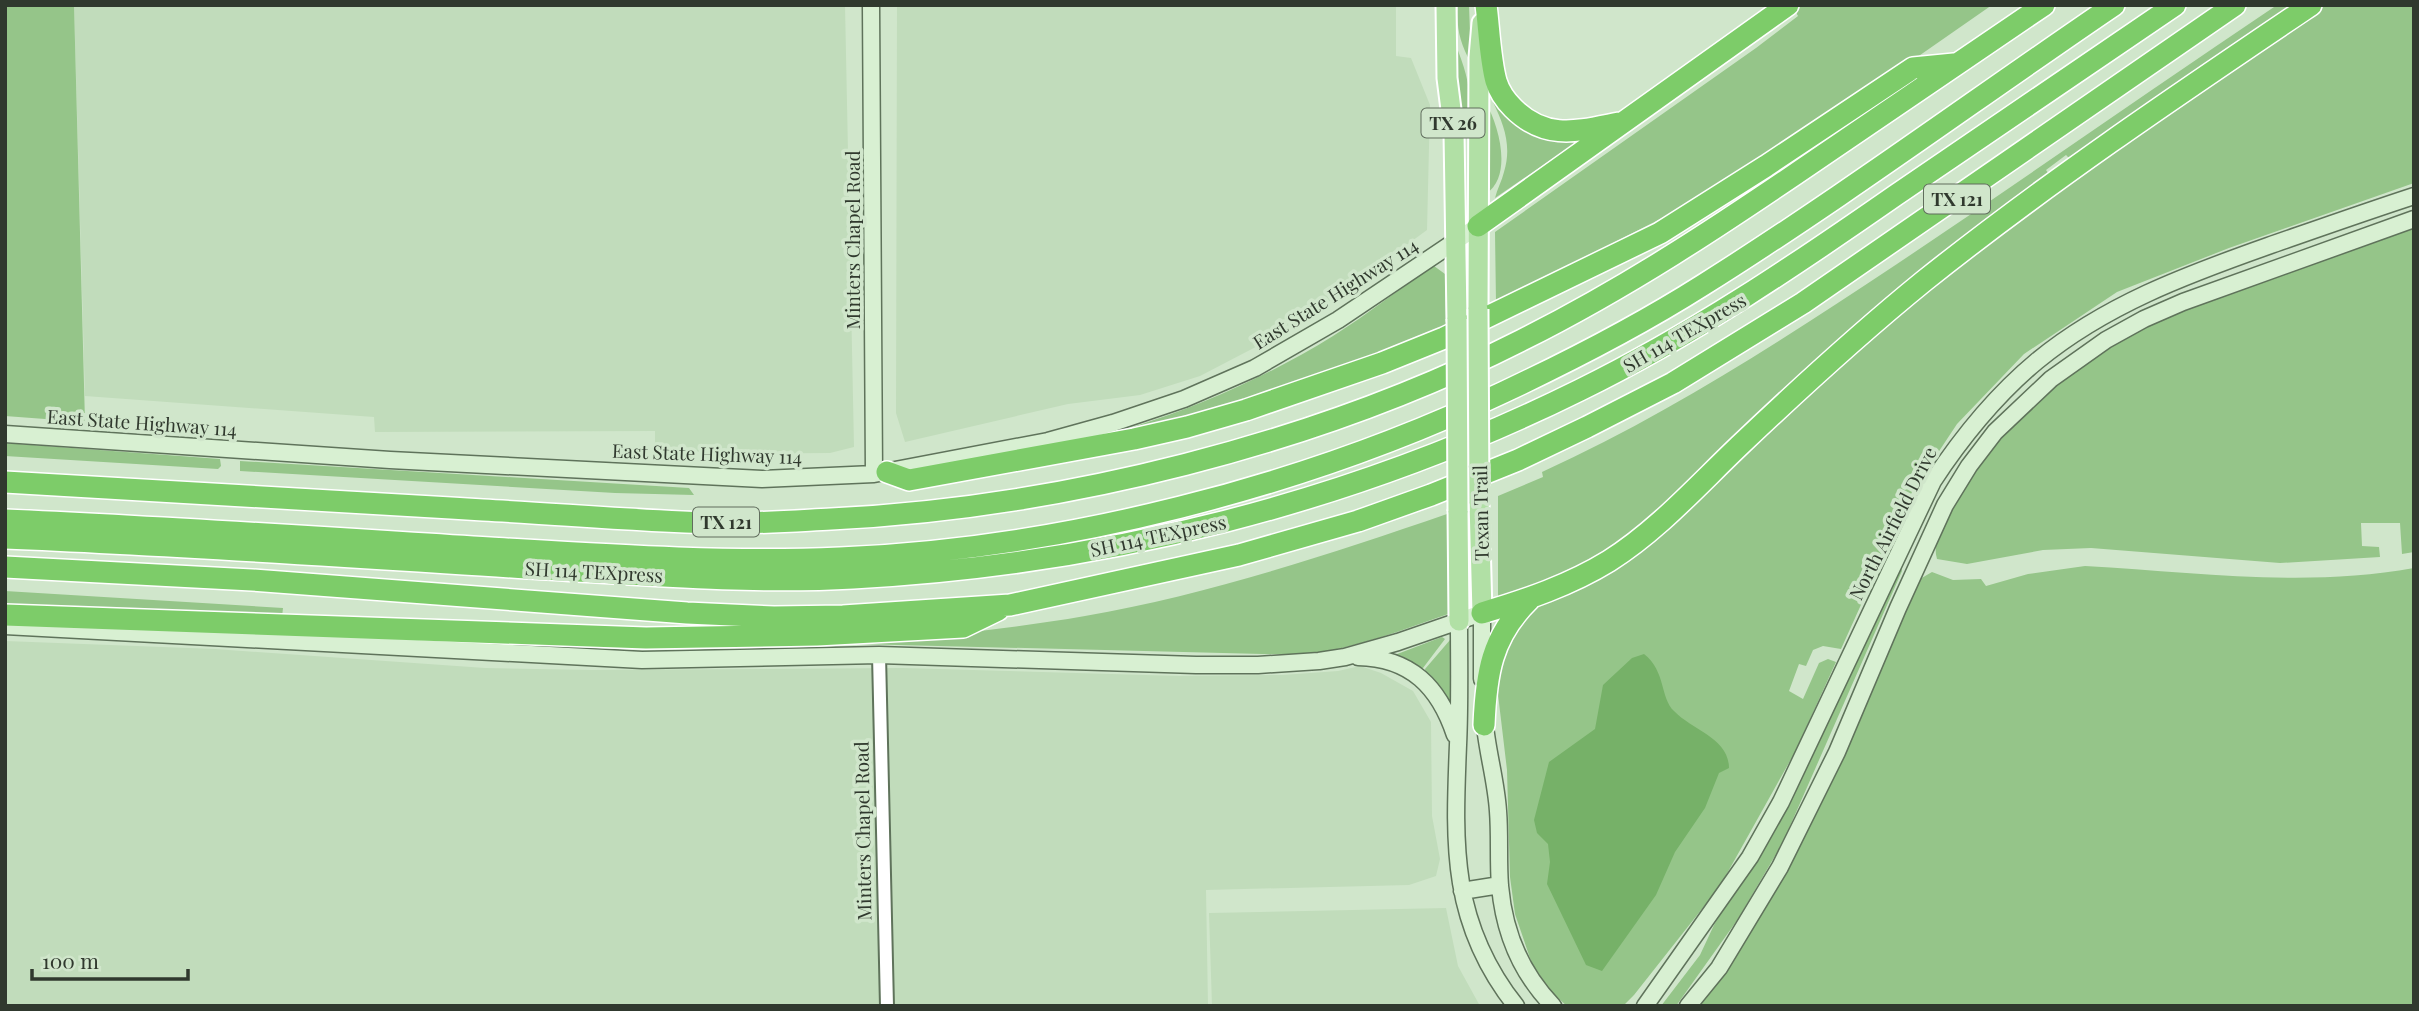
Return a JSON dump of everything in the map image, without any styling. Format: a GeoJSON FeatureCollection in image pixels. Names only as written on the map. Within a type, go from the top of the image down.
{"type":"FeatureCollection","features":[{"type":"Feature","properties":{"kind":"highway"},"geometry":{"type":"LineString","coordinates":[[1485,5],[1495,80],[1506,101],[1522,118],[1541,128],[1559,132],[1624,122]]}},
{"type":"Feature","properties":{"kind":"highway"},"geometry":{"type":"LineString","coordinates":[[1478,226],[1788,5]]}},
{"type":"Feature","properties":{"kind":"highway","name":"TX 121"},"geometry":{"type":"LineString","coordinates":[[5,482],[713,523],[834,519],[911,513],[1064,491],[1139,475],[1288,434],[1430,382],[1519,342],[1622,287],[1690,246],[2044,5]]}},
{"type":"Feature","properties":{"kind":"highway","name":"SH 114 TEXpress"},"geometry":{"type":"LineString","coordinates":[[5,520],[633,556],[771,561],[905,554],[979,545],[1066,531],[1165,510],[1276,479],[1360,451],[1501,394],[1568,361],[1712,280],[2114,5]]}},
{"type":"Feature","properties":{"kind":"highway","name":"SH 114 TEXpress"},"geometry":{"type":"LineString","coordinates":[[5,538],[697,578],[849,579],[1037,559],[1148,540],[1225,522],[1344,486],[1439,453],[1510,423],[1646,356],[1777,278],[2175,5]]}},
{"type":"Feature","properties":{"kind":"highway","name":"TX 121"},"geometry":{"type":"LineString","coordinates":[[5,567],[252,580],[687,613],[774,617],[843,616],[1010,605],[1240,555],[1358,521],[1505,465],[1673,383],[1803,303],[2235,5]]}},
{"type":"Feature","properties":{"kind":"highway"},"geometry":{"type":"LineString","coordinates":[[1482,613],[1530,598],[1583,575],[1632,545],[1684,500],[1786,401],[1923,282],[2060,177],[2311,5]]}},
{"type":"Feature","properties":{"kind":"highway"},"geometry":{"type":"LineString","coordinates":[[881,473],[909,480],[1134,439],[1246,410],[1382,363],[1455,332],[1660,233],[1913,68],[1959,63]]}},
{"type":"Feature","properties":{"kind":"highway"},"geometry":{"type":"LineString","coordinates":[[1484,725],[1487,677],[1499,638],[1515,613],[1530,598]]}},
{"type":"Feature","properties":{"kind":"highway"},"geometry":{"type":"LineString","coordinates":[[5,615],[698,638],[963,627],[1010,605]]}},
{"type":"Feature","properties":{"kind":"main road","name":"Minters Chapel Road"},"geometry":{"type":"LineString","coordinates":[[871,5],[881,473]]}},
{"type":"Feature","properties":{"kind":"main road","name":"Texan Trail"},"geometry":{"type":"LineString","coordinates":[[1446,5],[1447,78],[1454,133],[1457,319],[1459,621],[1456,854],[1469,924],[1500,986],[1516,1006]]}},
{"type":"Feature","properties":{"kind":"main road","name":"Texan Trail"},"geometry":{"type":"LineString","coordinates":[[1485,5],[1479,57],[1478,226],[1479,502],[1484,725],[1499,812],[1500,885],[1511,941],[1525,970],[1553,1006]]}},
{"type":"Feature","properties":{"kind":"main road","name":"North Airfield Drive"},"geometry":{"type":"LineString","coordinates":[[1645,1006],[1707,921],[1781,802],[1897,552],[1933,481],[1979,417],[2037,361],[2089,324],[2132,300],[2232,259],[2414,196]]}},
{"type":"Feature","properties":{"kind":"main road","name":"North Airfield Drive"},"geometry":{"type":"LineString","coordinates":[[1688,1006],[1719,968],[1780,867],[1837,752],[1945,505],[1969,466],[1995,432],[2051,379],[2106,340],[2144,319],[2182,302],[2414,219]]}},
{"type":"Feature","properties":{"kind":"main road","name":"East State Highway 114"},"geometry":{"type":"LineString","coordinates":[[5,434],[390,460],[750,478],[881,473],[1057,439],[1184,399],[1255,368],[1291,348],[1338,320],[1478,226]]}},
{"type":"Feature","properties":{"kind":"main road"},"geometry":{"type":"LineString","coordinates":[[1345,657],[1482,613]]}},
{"type":"Feature","properties":{"kind":"main road"},"geometry":{"type":"LineString","coordinates":[[5,626],[642,660],[879,655],[1196,665],[1289,664],[1345,657],[1373,657],[1400,664],[1421,677],[1450,718],[1458,744]]}},
{"type":"Feature","properties":{"kind":"main road"},"geometry":{"type":"LineString","coordinates":[[1462,891],[1500,885]]}},
{"type":"Feature","properties":{"kind":"street","name":"Minters Chapel Road"},"geometry":{"type":"LineString","coordinates":[[879,655],[887,1006]]}},
{"type":"Feature","properties":{"kind":"shaded area"},"geometry":{"type":"Polygon","coordinates":[[[74,5],[845,5],[854,447],[830,453],[716,454],[655,446],[655,431],[375,432],[374,417],[85,396],[74,5]]]}},
{"type":"Feature","properties":{"kind":"shaded area"},"geometry":{"type":"Polygon","coordinates":[[[897,5],[1396,5],[1396,56],[1411,58],[1430,105],[1427,230],[1296,326],[1200,376],[1140,395],[1068,404],[905,442],[896,413],[897,5]]]}},
{"type":"Feature","properties":{"kind":"shaded area"},"geometry":{"type":"Polygon","coordinates":[[[5,641],[215,649],[485,668],[592,670],[902,668],[1180,676],[1282,675],[1338,671],[1360,666],[1381,673],[1413,691],[1431,722],[1432,816],[1440,859],[1436,876],[1409,885],[1206,890],[1208,1006],[5,1006],[5,641]]]}},
{"type":"Feature","properties":{"kind":"shaded area"},"geometry":{"type":"Polygon","coordinates":[[[1446,908],[1458,966],[1480,1006],[1212,1006],[1209,913],[1446,908]]]}},
{"type":"Feature","properties":{"kind":"green space"},"geometry":{"type":"Polygon","coordinates":[[[5,5],[74,5],[85,422],[5,416],[5,5]]]}},
{"type":"Feature","properties":{"kind":"green space"},"geometry":{"type":"Polygon","coordinates":[[[1458,5],[1469,5],[1471,63],[1460,35],[1458,5]]]}},
{"type":"Feature","properties":{"kind":"green space"},"geometry":{"type":"Polygon","coordinates":[[[1992,5],[1811,131],[1711,193],[1496,303],[1495,232],[1756,48],[1798,16],[1793,7],[1992,5]]]}},
{"type":"Feature","properties":{"kind":"green space"},"geometry":{"type":"Polygon","coordinates":[[[2277,5],[2302,5],[2076,160],[2066,155],[2046,170],[2051,177],[1620,545],[1551,582],[1498,598],[1498,496],[1543,477],[1542,472],[1635,426],[1767,348],[1897,264],[2277,5]]]}},
{"type":"Feature","properties":{"kind":"green space"},"geometry":{"type":"Polygon","coordinates":[[[2323,5],[2414,5],[2414,183],[2229,248],[2117,292],[2024,354],[1957,424],[1912,492],[1841,649],[1823,646],[1813,650],[1806,666],[1799,664],[1789,691],[1803,699],[1819,663],[1828,659],[1836,662],[1795,752],[1720,886],[1623,1006],[1567,1006],[1551,992],[1532,964],[1515,914],[1510,877],[1507,770],[1497,686],[1498,667],[1524,613],[1576,583],[1846,356],[2019,216],[2179,102],[2323,5]]]}},
{"type":"Feature","properties":{"kind":"green space"},"geometry":{"type":"Polygon","coordinates":[[[1454,39],[1469,90],[1467,111],[1463,120],[1455,71],[1454,39]]]}},
{"type":"Feature","properties":{"kind":"green space"},"geometry":{"type":"Polygon","coordinates":[[[1493,102],[1583,138],[1495,198],[1506,162],[1507,144],[1493,102]]]}},
{"type":"Feature","properties":{"kind":"green space"},"geometry":{"type":"Polygon","coordinates":[[[1486,103],[1499,137],[1501,163],[1494,186],[1486,194],[1486,103]]]}},
{"type":"Feature","properties":{"kind":"green space"},"geometry":{"type":"Polygon","coordinates":[[[2414,228],[2414,552],[2402,554],[2400,523],[2361,523],[2362,546],[2379,547],[2380,557],[2280,563],[2091,548],[2043,550],[1967,564],[1937,559],[1937,541],[1943,522],[1985,458],[2032,406],[2086,362],[2146,326],[2189,306],[2414,228]]]}},
{"type":"Feature","properties":{"kind":"green space"},"geometry":{"type":"Polygon","coordinates":[[[1434,266],[1445,274],[1446,326],[1380,356],[1293,387],[1133,432],[1133,427],[1210,399],[1285,364],[1346,328],[1434,266]]]}},
{"type":"Feature","properties":{"kind":"green space"},"geometry":{"type":"Polygon","coordinates":[[[5,443],[220,459],[221,466],[218,469],[5,456],[5,443]]]}},
{"type":"Feature","properties":{"kind":"green space"},"geometry":{"type":"Polygon","coordinates":[[[240,461],[689,488],[694,495],[615,493],[240,471],[240,461]]]}},
{"type":"Feature","properties":{"kind":"green space"},"geometry":{"type":"Polygon","coordinates":[[[1447,514],[1451,613],[1326,652],[1307,655],[858,644],[1029,625],[1131,607],[1268,572],[1447,514]]]}},
{"type":"Feature","properties":{"kind":"green space"},"geometry":{"type":"Polygon","coordinates":[[[1901,566],[1902,571],[1783,842],[1738,919],[1676,1006],[1661,1006],[1700,955],[1714,925],[1810,761],[1894,574],[1901,566]]]}},
{"type":"Feature","properties":{"kind":"green space"},"geometry":{"type":"Polygon","coordinates":[[[2085,566],[2291,578],[2373,574],[2414,568],[2414,1006],[1695,1006],[1732,958],[1794,855],[1822,801],[1920,579],[1932,572],[1953,580],[1981,579],[1986,586],[2028,574],[2085,566]]]}},
{"type":"Feature","properties":{"kind":"green space"},"geometry":{"type":"Polygon","coordinates":[[[5,591],[283,608],[282,617],[5,609],[5,591]]]}},
{"type":"Feature","properties":{"kind":"green space"},"geometry":{"type":"Polygon","coordinates":[[[1442,637],[1445,639],[1423,668],[1419,669],[1392,656],[1442,637]]]}},
{"type":"Feature","properties":{"kind":"green space"},"geometry":{"type":"Polygon","coordinates":[[[1450,640],[1451,703],[1449,704],[1425,669],[1450,640]]]}},
{"type":"Feature","properties":{"kind":"green space"},"geometry":{"type":"Polygon","coordinates":[[[1644,654],[1656,668],[1670,706],[1723,749],[1729,768],[1719,773],[1705,808],[1675,852],[1656,895],[1602,971],[1586,965],[1547,884],[1550,862],[1548,844],[1537,833],[1534,820],[1549,762],[1595,729],[1603,685],[1632,658],[1644,654]]]}}]}
